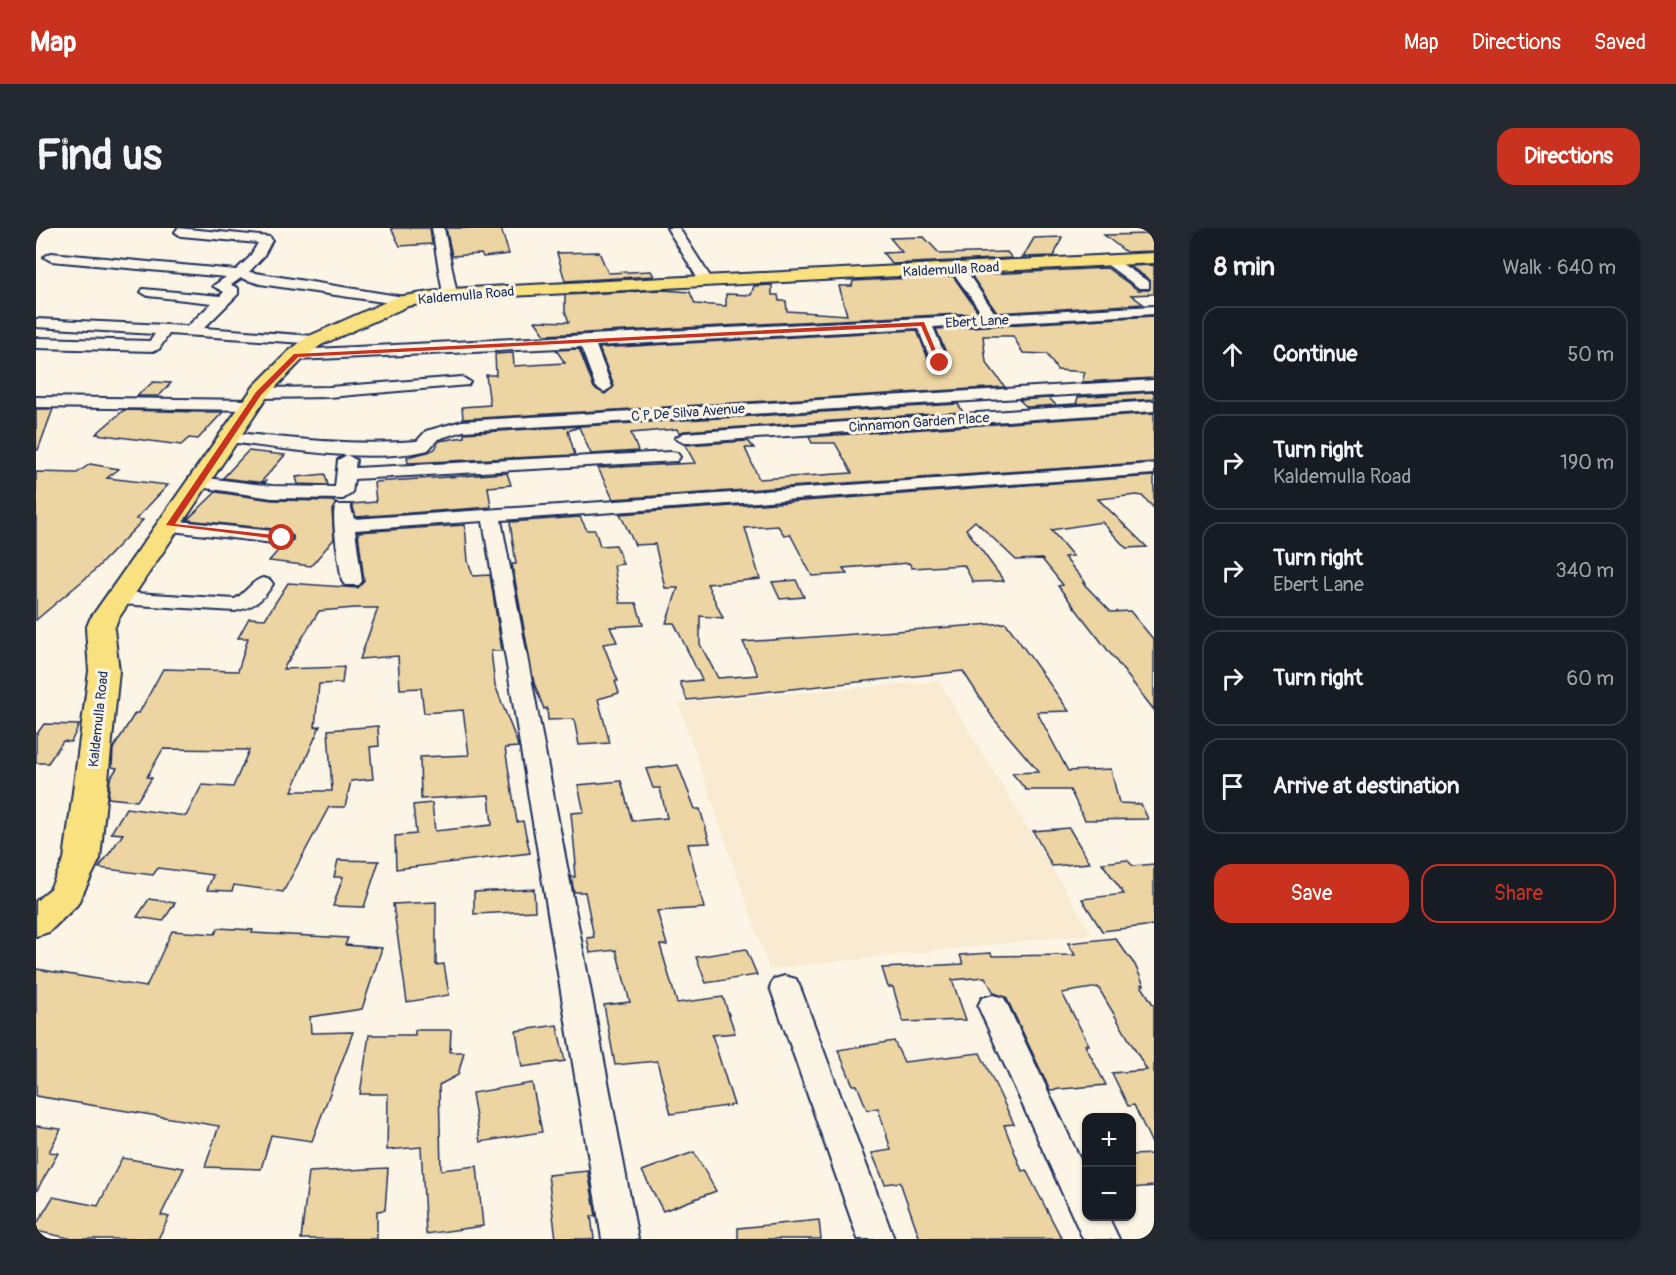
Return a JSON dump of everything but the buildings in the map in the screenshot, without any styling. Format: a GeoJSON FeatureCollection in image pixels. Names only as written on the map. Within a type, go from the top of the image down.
{"type":"FeatureCollection","features":[{"type":"Feature","properties":{"kind":"main road","name":"Kaldemulla Road"},"geometry":{"type":"LineString","coordinates":[[36,923],[64,896],[82,859],[104,671],[100,630],[119,598],[255,399],[296,355],[314,341],[404,301],[450,294],[1154,258]]}},
{"type":"Feature","properties":{"kind":"street"},"geometry":{"type":"LineString","coordinates":[[186,228],[181,232],[261,237],[266,240],[263,248],[241,274],[220,286],[233,291],[192,331]]}},
{"type":"Feature","properties":{"kind":"street"},"geometry":{"type":"LineString","coordinates":[[438,228],[450,294]]}},
{"type":"Feature","properties":{"kind":"street"},"geometry":{"type":"LineString","coordinates":[[673,228],[706,281]]}},
{"type":"Feature","properties":{"kind":"street"},"geometry":{"type":"LineString","coordinates":[[51,257],[241,274],[260,280],[404,301]]}},
{"type":"Feature","properties":{"kind":"street"},"geometry":{"type":"LineString","coordinates":[[1110,260],[1144,285]]}},
{"type":"Feature","properties":{"kind":"street"},"geometry":{"type":"LineString","coordinates":[[957,268],[993,320]]}},
{"type":"Feature","properties":{"kind":"street"},"geometry":{"type":"LineString","coordinates":[[148,292],[222,300]]}},
{"type":"Feature","properties":{"kind":"street","name":"Ebert Lane"},"geometry":{"type":"LineString","coordinates":[[296,355],[587,342],[1154,310]]}},
{"type":"Feature","properties":{"kind":"street"},"geometry":{"type":"LineString","coordinates":[[36,323],[192,331],[314,341]]}},
{"type":"Feature","properties":{"kind":"street"},"geometry":{"type":"LineString","coordinates":[[924,324],[940,363]]}},
{"type":"Feature","properties":{"kind":"street"},"geometry":{"type":"LineString","coordinates":[[36,343],[154,346],[165,330]]}},
{"type":"Feature","properties":{"kind":"street"},"geometry":{"type":"LineString","coordinates":[[587,342],[604,387]]}},
{"type":"Feature","properties":{"kind":"street"},"geometry":{"type":"LineString","coordinates":[[36,402],[255,399],[462,382]]}},
{"type":"Feature","properties":{"kind":"street","name":"C P De Silva Avenue"},"geometry":{"type":"LineString","coordinates":[[229,437],[348,450],[381,451],[422,446],[432,435],[462,426],[1154,385]]}},
{"type":"Feature","properties":{"kind":"street","name":"Cinnamon Garden Place"},"geometry":{"type":"LineString","coordinates":[[684,438],[1154,406]]}},
{"type":"Feature","properties":{"kind":"street"},"geometry":{"type":"LineString","coordinates":[[348,450],[344,483],[344,525],[352,581]]}},
{"type":"Feature","properties":{"kind":"street"},"geometry":{"type":"LineString","coordinates":[[199,482],[272,492],[344,483],[671,457]]}},
{"type":"Feature","properties":{"kind":"street"},"geometry":{"type":"LineString","coordinates":[[344,525],[1154,469]]}},
{"type":"Feature","properties":{"kind":"street"},"geometry":{"type":"LineString","coordinates":[[491,515],[620,1239]]}},
{"type":"Feature","properties":{"kind":"street"},"geometry":{"type":"LineString","coordinates":[[170,525],[282,538]]}},
{"type":"Feature","properties":{"kind":"street"},"geometry":{"type":"LineString","coordinates":[[119,598],[235,605],[253,598],[262,584]]}},
{"type":"Feature","properties":{"kind":"street"},"geometry":{"type":"LineString","coordinates":[[785,987],[876,1239]]}},
{"type":"Feature","properties":{"kind":"street"},"geometry":{"type":"LineString","coordinates":[[993,1006],[1082,1199]]}},
{"type":"Feature","properties":{"kind":"street"},"geometry":{"type":"LineString","coordinates":[[1092,1221],[1101,1239]]}},
{"type":"Feature","properties":{"kind":"shaded area"},"geometry":{"type":"Polygon","coordinates":[[[939,681],[1092,934],[769,969],[678,703],[939,681]]]}},
{"type":"Feature","properties":{"kind":"route"},"geometry":{"type":"LineString","coordinates":[[282,538],[170,525],[261,390],[296,355],[924,324],[940,363]]}}]}
